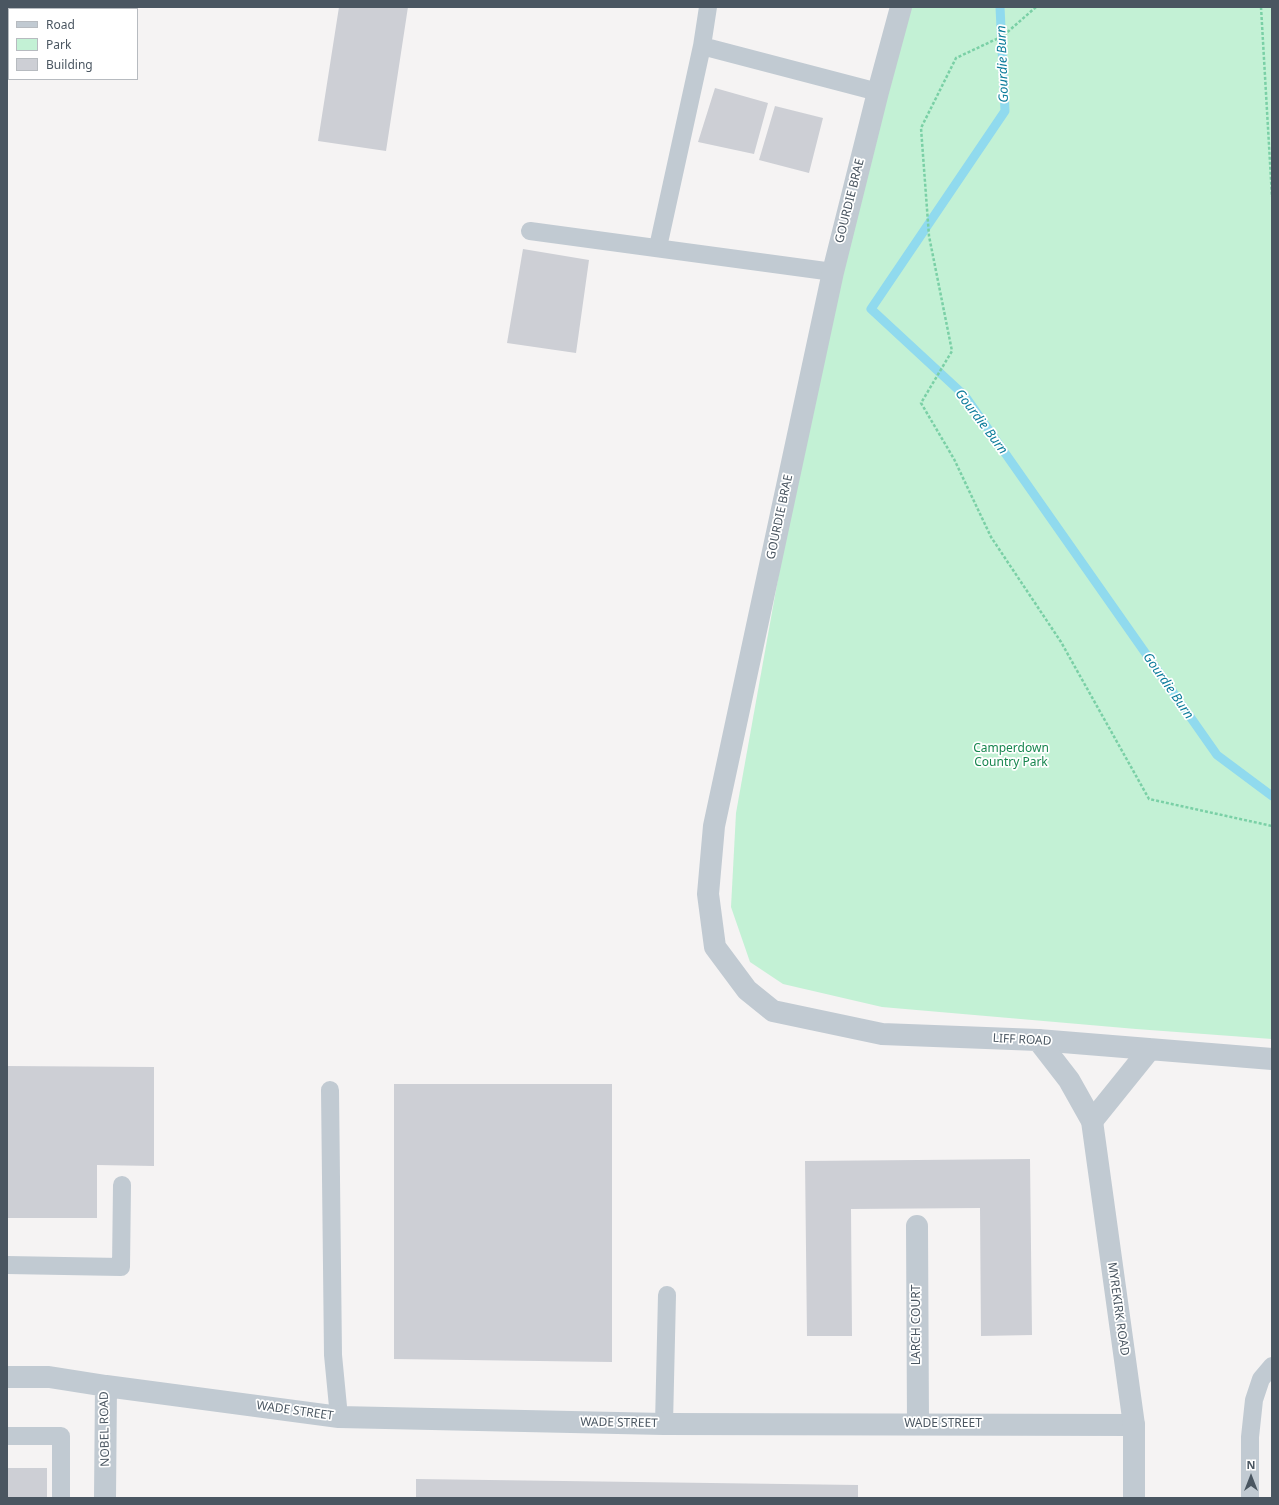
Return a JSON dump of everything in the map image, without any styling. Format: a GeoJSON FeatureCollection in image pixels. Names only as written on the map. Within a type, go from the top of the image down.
{"type":"FeatureCollection","features":[{"type":"Feature","properties":{"kind":"street","name":"GOURDIE BRAE"},"geometry":{"type":"LineString","coordinates":[[774,1011],[747,990],[715,947],[708,894],[714,826],[833,272],[901,7]]}},
{"type":"Feature","properties":{"kind":"street","name":"LIFF ROAD"},"geometry":{"type":"LineString","coordinates":[[774,1011],[882,1034],[1038,1040],[1272,1059]]}},
{"type":"Feature","properties":{"kind":"street","name":"MYREKIRK ROAD"},"geometry":{"type":"LineString","coordinates":[[1038,1040],[1069,1080],[1092,1121],[1134,1425],[1134,1498]]}},
{"type":"Feature","properties":{"kind":"street"},"geometry":{"type":"LineString","coordinates":[[1092,1121],[1150,1049]]}},
{"type":"Feature","properties":{"kind":"street","name":"LARCH COURT"},"geometry":{"type":"LineString","coordinates":[[917,1226],[918,1423]]}},
{"type":"Feature","properties":{"kind":"street","name":"NOBEL ROAD"},"geometry":{"type":"LineString","coordinates":[[7,1377],[49,1378],[106,1386],[105,1498]]}},
{"type":"Feature","properties":{"kind":"street","name":"WADE STREET"},"geometry":{"type":"LineString","coordinates":[[106,1386],[339,1417],[664,1424],[918,1423],[1134,1425]]}},
{"type":"Feature","properties":{"kind":"lane"},"geometry":{"type":"LineString","coordinates":[[658,247],[702,46],[708,7]]}},
{"type":"Feature","properties":{"kind":"lane"},"geometry":{"type":"LineString","coordinates":[[702,46],[878,92]]}},
{"type":"Feature","properties":{"kind":"lane"},"geometry":{"type":"LineString","coordinates":[[530,231],[658,247],[833,272]]}},
{"type":"Feature","properties":{"kind":"lane"},"geometry":{"type":"LineString","coordinates":[[330,1090],[333,1355],[339,1417]]}},
{"type":"Feature","properties":{"kind":"lane"},"geometry":{"type":"LineString","coordinates":[[7,1265],[121,1267],[122,1185]]}},
{"type":"Feature","properties":{"kind":"lane"},"geometry":{"type":"LineString","coordinates":[[664,1424],[667,1295]]}},
{"type":"Feature","properties":{"kind":"lane"},"geometry":{"type":"LineString","coordinates":[[1250,1498],[1250,1437],[1254,1400],[1261,1379],[1272,1366]]}},
{"type":"Feature","properties":{"kind":"lane"},"geometry":{"type":"LineString","coordinates":[[7,1436],[62,1436],[61,1498]]}},
{"type":"Feature","properties":{"kind":"path"},"geometry":{"type":"LineString","coordinates":[[1036,7],[1003,36],[956,58],[921,128],[929,236],[952,350],[920,403],[954,459],[991,537],[1061,642],[1149,799],[1272,826]]}},
{"type":"Feature","properties":{"kind":"path"},"geometry":{"type":"LineString","coordinates":[[1261,7],[1272,197]]}},
{"type":"Feature","properties":{"kind":"green space","name":"Camperdown Country Park"},"geometry":{"type":"Polygon","coordinates":[[[901,7],[1272,7],[1272,1039],[882,1007],[783,984],[750,962],[731,907],[736,813],[833,272],[901,7]]]}},
{"type":"Feature","properties":{"kind":"building"},"geometry":{"type":"Polygon","coordinates":[[[339,7],[408,7],[386,151],[318,141],[339,7]]]}},
{"type":"Feature","properties":{"kind":"building"},"geometry":{"type":"Polygon","coordinates":[[[715,88],[768,103],[754,154],[698,142],[715,88]]]}},
{"type":"Feature","properties":{"kind":"building"},"geometry":{"type":"Polygon","coordinates":[[[775,106],[823,118],[809,173],[759,160],[775,106]]]}},
{"type":"Feature","properties":{"kind":"building"},"geometry":{"type":"Polygon","coordinates":[[[523,249],[589,260],[576,353],[507,343],[523,249]]]}},
{"type":"Feature","properties":{"kind":"building"},"geometry":{"type":"Polygon","coordinates":[[[7,1066],[154,1067],[154,1166],[97,1165],[97,1218],[7,1218],[7,1066]]]}},
{"type":"Feature","properties":{"kind":"building"},"geometry":{"type":"Polygon","coordinates":[[[394,1084],[612,1084],[612,1362],[394,1359],[394,1084]]]}},
{"type":"Feature","properties":{"kind":"building"},"geometry":{"type":"Polygon","coordinates":[[[1030,1159],[1032,1335],[981,1336],[980,1208],[851,1209],[852,1336],[807,1336],[805,1161],[1030,1159]]]}},
{"type":"Feature","properties":{"kind":"building"},"geometry":{"type":"Polygon","coordinates":[[[7,1468],[47,1468],[47,1498],[7,1498],[7,1468]]]}},
{"type":"Feature","properties":{"kind":"building"},"geometry":{"type":"Polygon","coordinates":[[[416,1479],[858,1485],[858,1498],[416,1498],[416,1479]]]}},
{"type":"Feature","properties":{"kind":"waterway","name":"Gourdie Burn"},"geometry":{"type":"LineString","coordinates":[[1000,7],[1005,111],[871,309],[965,396],[1217,755],[1272,796]]}}]}
